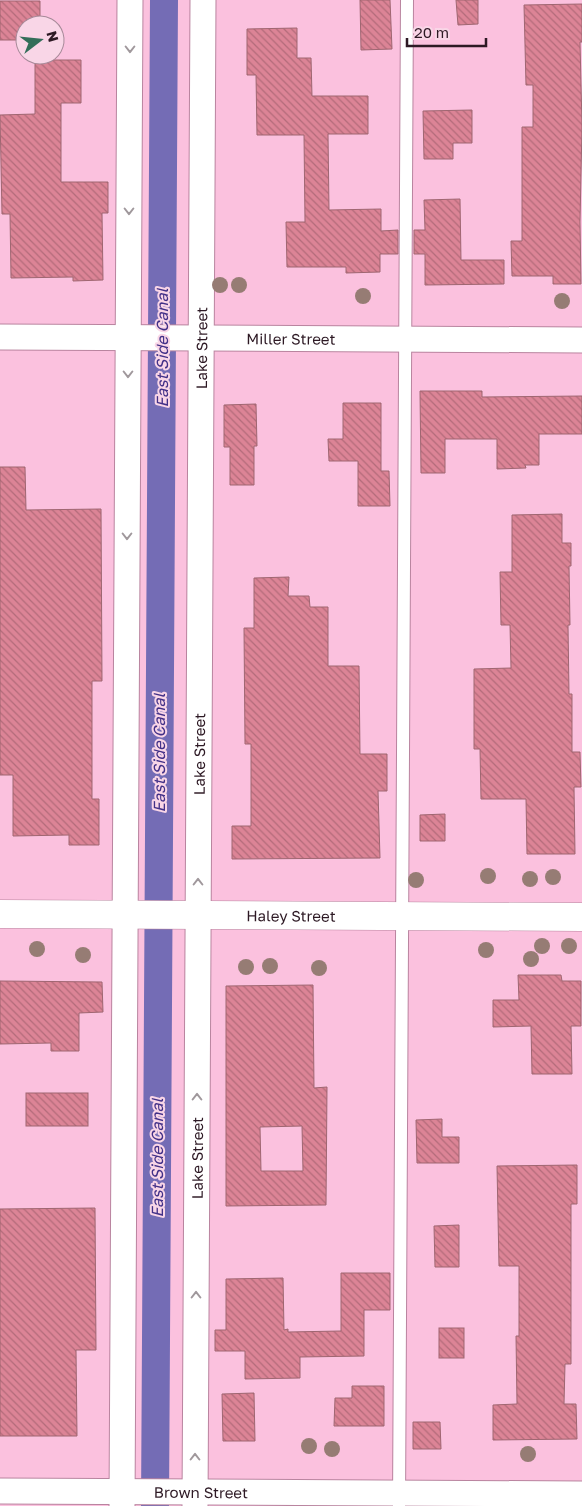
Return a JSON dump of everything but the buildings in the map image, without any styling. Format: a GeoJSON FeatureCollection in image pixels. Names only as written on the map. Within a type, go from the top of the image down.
{"type":"FeatureCollection","features":[{"type":"Feature","properties":{"kind":"street"},"geometry":{"type":"LineString","coordinates":[[125,1497],[125,915],[130,0]]}},
{"type":"Feature","properties":{"kind":"street","name":"Lake Street"},"geometry":{"type":"LineString","coordinates":[[191,1497],[198,915],[203,0]]}},
{"type":"Feature","properties":{"kind":"street","name":"Miller Street"},"geometry":{"type":"LineString","coordinates":[[0,337],[582,340]]}},
{"type":"Feature","properties":{"kind":"street","name":"Haley Street"},"geometry":{"type":"LineString","coordinates":[[0,914],[582,917]]}},
{"type":"Feature","properties":{"kind":"street","name":"Brown Street"},"geometry":{"type":"LineString","coordinates":[[0,1492],[125,1497],[399,1500],[582,1494]]}},
{"type":"Feature","properties":{"kind":"lane"},"geometry":{"type":"LineString","coordinates":[[399,1500],[407,0]]}},
{"type":"Feature","properties":{"kind":"waterway","name":"East Side Canal"},"geometry":{"type":"LineString","coordinates":[[155,1506],[164,0]]}}]}
